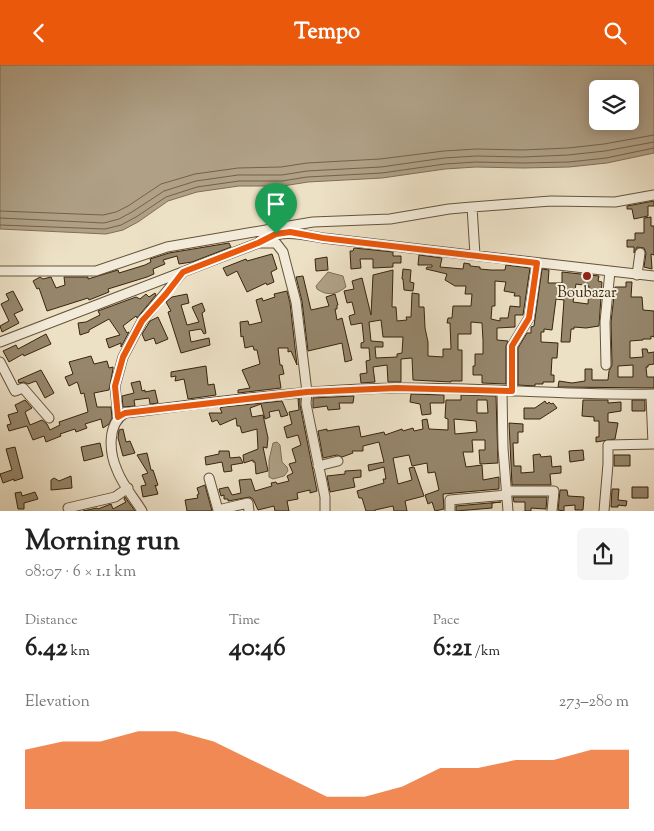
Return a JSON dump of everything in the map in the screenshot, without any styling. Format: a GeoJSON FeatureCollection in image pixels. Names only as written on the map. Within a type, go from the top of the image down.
{"type":"FeatureCollection","features":[{"type":"Feature","properties":{"kind":"street"},"geometry":{"type":"LineString","coordinates":[[0,271],[96,271],[167,247],[313,222],[390,219],[449,209],[551,201],[615,202],[654,195]]}},
{"type":"Feature","properties":{"kind":"street"},"geometry":{"type":"LineString","coordinates":[[472,207],[475,255]]}},
{"type":"Feature","properties":{"kind":"street"},"geometry":{"type":"LineString","coordinates":[[0,343],[258,243],[276,234],[290,232],[323,238],[654,276]]}},
{"type":"Feature","properties":{"kind":"street"},"geometry":{"type":"LineString","coordinates":[[258,243],[276,243],[283,252],[296,302],[307,392],[306,404],[325,497],[325,511]]}},
{"type":"Feature","properties":{"kind":"street"},"geometry":{"type":"LineString","coordinates":[[638,275],[640,253]]}},
{"type":"Feature","properties":{"kind":"street"},"geometry":{"type":"LineString","coordinates":[[508,511],[507,391],[512,346],[529,318],[537,263]]}},
{"type":"Feature","properties":{"kind":"street"},"geometry":{"type":"LineString","coordinates":[[606,365],[605,322],[610,271]]}},
{"type":"Feature","properties":{"kind":"street"},"geometry":{"type":"LineString","coordinates":[[142,511],[117,472],[112,452],[112,429],[118,417],[115,386],[123,357],[142,321],[183,272]]}},
{"type":"Feature","properties":{"kind":"street"},"geometry":{"type":"LineString","coordinates":[[0,363],[15,391],[23,388],[49,418]]}},
{"type":"Feature","properties":{"kind":"street"},"geometry":{"type":"LineString","coordinates":[[118,417],[125,413],[307,392],[396,388],[653,395],[653,444],[608,445],[604,511]]}},
{"type":"Feature","properties":{"kind":"street"},"geometry":{"type":"LineString","coordinates":[[318,466],[338,461]]}},
{"type":"Feature","properties":{"kind":"street"},"geometry":{"type":"LineString","coordinates":[[209,478],[218,510],[248,503],[249,511]]}},
{"type":"Feature","properties":{"kind":"street"},"geometry":{"type":"LineString","coordinates":[[68,508],[115,497],[128,488]]}},
{"type":"Feature","properties":{"kind":"street"},"geometry":{"type":"LineString","coordinates":[[450,511],[450,500],[507,493],[554,491],[552,511]]}},
{"type":"Feature","properties":{"kind":"water"},"geometry":{"type":"Polygon","coordinates":[[[0,65],[654,65],[654,153],[607,163],[569,167],[445,169],[382,178],[308,182],[283,186],[239,186],[197,192],[168,201],[123,230],[106,234],[0,229],[0,65]]]}},
{"type":"Feature","properties":{"kind":"water"},"geometry":{"type":"Polygon","coordinates":[[[328,272],[343,276],[346,287],[332,294],[324,293],[317,289],[316,286],[328,272]]]}},
{"type":"Feature","properties":{"kind":"water"},"geometry":{"type":"Polygon","coordinates":[[[277,442],[280,445],[282,462],[288,471],[284,476],[273,479],[269,477],[269,460],[273,443],[277,442]]]}},
{"type":"Feature","properties":{"kind":"building"},"geometry":{"type":"Polygon","coordinates":[[[654,201],[654,206],[648,206],[648,216],[634,219],[632,209],[627,209],[627,206],[654,201]]]}},
{"type":"Feature","properties":{"kind":"building"},"geometry":{"type":"Polygon","coordinates":[[[651,217],[651,226],[654,226],[654,255],[651,254],[652,269],[644,267],[646,253],[644,248],[637,247],[634,253],[634,247],[627,247],[627,240],[635,240],[635,233],[644,233],[644,218],[651,217]]]}},
{"type":"Feature","properties":{"kind":"building"},"geometry":{"type":"Polygon","coordinates":[[[229,243],[231,247],[192,262],[179,264],[177,256],[163,260],[165,264],[153,269],[154,274],[108,289],[109,292],[89,300],[88,298],[47,311],[39,288],[37,289],[33,281],[40,277],[43,279],[51,277],[56,288],[65,285],[64,277],[88,277],[88,279],[118,270],[119,273],[145,265],[151,262],[150,259],[169,253],[229,243]]]}},
{"type":"Feature","properties":{"kind":"building"},"geometry":{"type":"Polygon","coordinates":[[[354,248],[393,252],[393,256],[401,256],[401,263],[393,263],[393,267],[373,268],[373,259],[360,259],[361,268],[351,269],[350,251],[353,251],[354,248]]]}},
{"type":"Feature","properties":{"kind":"building"},"geometry":{"type":"Polygon","coordinates":[[[272,254],[277,269],[271,272],[274,282],[267,285],[266,283],[247,292],[237,271],[227,276],[223,268],[246,259],[247,261],[272,254]]]}},
{"type":"Feature","properties":{"kind":"building"},"geometry":{"type":"Polygon","coordinates":[[[419,255],[442,258],[440,267],[463,269],[464,263],[480,267],[480,269],[491,270],[505,270],[506,265],[530,268],[523,315],[515,315],[515,327],[497,328],[497,340],[508,341],[506,346],[506,384],[482,383],[482,375],[473,375],[475,354],[483,354],[483,340],[482,323],[471,322],[471,334],[458,334],[458,350],[462,350],[462,381],[413,380],[412,358],[401,359],[401,382],[388,382],[387,365],[373,367],[375,382],[361,383],[360,374],[367,373],[366,361],[370,360],[369,348],[361,348],[361,343],[364,342],[362,323],[351,325],[349,316],[355,314],[352,302],[347,303],[344,291],[354,289],[352,281],[362,278],[371,315],[373,275],[393,270],[392,307],[396,307],[397,321],[407,320],[406,317],[411,317],[412,293],[419,294],[419,307],[424,307],[428,356],[443,357],[443,349],[451,349],[450,323],[447,323],[448,318],[452,318],[453,306],[471,306],[472,294],[465,294],[466,286],[455,286],[445,280],[447,274],[426,269],[427,267],[432,267],[432,265],[418,265],[419,255]],[[495,281],[495,306],[492,306],[491,319],[500,321],[500,318],[508,318],[510,306],[520,307],[520,296],[514,296],[515,293],[504,291],[506,282],[495,281]],[[381,320],[369,322],[371,341],[383,342],[383,347],[375,347],[376,358],[397,357],[397,354],[402,353],[403,337],[383,337],[381,320]]]}},
{"type":"Feature","properties":{"kind":"building"},"geometry":{"type":"Polygon","coordinates":[[[327,257],[328,270],[316,271],[315,259],[327,257]]]}},
{"type":"Feature","properties":{"kind":"building"},"geometry":{"type":"Polygon","coordinates":[[[403,269],[411,270],[410,282],[414,283],[413,291],[404,290],[403,269]]]}},
{"type":"Feature","properties":{"kind":"building"},"geometry":{"type":"Polygon","coordinates":[[[542,269],[549,270],[548,283],[562,283],[562,272],[599,276],[598,281],[602,282],[599,326],[574,327],[574,329],[571,329],[570,342],[561,342],[564,300],[556,299],[552,330],[544,329],[544,332],[541,332],[541,342],[558,343],[557,358],[552,358],[551,375],[554,375],[554,382],[543,382],[543,384],[535,384],[535,386],[518,385],[518,348],[527,333],[531,333],[531,327],[534,326],[542,269]],[[576,284],[573,302],[588,304],[589,286],[576,284]]]}},
{"type":"Feature","properties":{"kind":"building"},"geometry":{"type":"Polygon","coordinates":[[[303,276],[311,310],[329,306],[326,297],[335,294],[338,305],[337,309],[335,309],[337,320],[342,318],[352,360],[345,362],[342,343],[308,351],[302,301],[296,277],[303,276]]]}},
{"type":"Feature","properties":{"kind":"building"},"geometry":{"type":"Polygon","coordinates":[[[626,282],[632,282],[631,297],[642,297],[643,310],[654,311],[654,337],[630,341],[630,358],[643,357],[642,349],[647,349],[648,353],[654,352],[654,364],[646,367],[647,377],[654,377],[654,388],[558,387],[559,381],[572,383],[585,381],[585,369],[592,369],[592,380],[608,380],[612,365],[611,322],[615,287],[626,287],[626,282]],[[633,365],[618,366],[618,377],[633,377],[633,365]]]}},
{"type":"Feature","properties":{"kind":"building"},"geometry":{"type":"Polygon","coordinates":[[[13,291],[23,310],[14,314],[19,323],[2,332],[0,326],[9,321],[1,304],[9,300],[6,294],[13,291]]]}},
{"type":"Feature","properties":{"kind":"building"},"geometry":{"type":"Polygon","coordinates":[[[287,291],[297,365],[291,351],[288,352],[288,348],[278,348],[280,365],[282,365],[284,374],[279,375],[281,388],[238,393],[238,390],[250,388],[242,370],[260,364],[257,350],[254,350],[253,346],[245,348],[243,336],[241,337],[240,322],[248,321],[249,325],[262,322],[256,300],[262,298],[263,301],[275,297],[274,294],[287,291]]]}},
{"type":"Feature","properties":{"kind":"building"},"geometry":{"type":"Polygon","coordinates":[[[155,293],[156,295],[137,318],[136,316],[123,326],[127,333],[129,332],[121,347],[121,343],[109,348],[106,339],[120,335],[109,319],[89,330],[89,332],[80,335],[78,323],[86,322],[100,315],[98,311],[136,297],[140,299],[146,294],[149,297],[155,293]]]}},
{"type":"Feature","properties":{"kind":"building"},"geometry":{"type":"Polygon","coordinates":[[[187,294],[189,303],[181,305],[187,325],[199,322],[192,307],[202,303],[205,311],[202,313],[206,333],[204,334],[201,329],[189,331],[191,342],[209,338],[210,345],[181,353],[168,312],[171,311],[166,302],[172,297],[187,294]]]}},
{"type":"Feature","properties":{"kind":"building"},"geometry":{"type":"Polygon","coordinates":[[[158,317],[168,339],[156,344],[154,338],[145,341],[142,334],[150,321],[158,317]]]}},
{"type":"Feature","properties":{"kind":"building"},"geometry":{"type":"Polygon","coordinates":[[[46,334],[51,344],[24,356],[23,354],[9,362],[3,351],[16,345],[18,349],[46,334]]]}},
{"type":"Feature","properties":{"kind":"building"},"geometry":{"type":"Polygon","coordinates":[[[91,356],[94,364],[107,361],[109,368],[113,367],[109,390],[94,393],[97,407],[111,407],[112,418],[109,424],[103,428],[101,419],[85,424],[87,428],[76,432],[75,429],[60,434],[61,436],[46,442],[44,436],[33,440],[27,426],[9,431],[7,425],[11,424],[8,415],[18,412],[15,405],[25,400],[32,408],[25,412],[30,425],[42,420],[50,430],[60,425],[59,422],[88,412],[84,393],[81,394],[77,382],[69,386],[65,377],[73,374],[69,362],[91,356]]]}},
{"type":"Feature","properties":{"kind":"building"},"geometry":{"type":"Polygon","coordinates":[[[206,366],[208,385],[214,384],[216,395],[188,399],[184,379],[175,381],[176,376],[171,377],[171,372],[206,366]]]}},
{"type":"Feature","properties":{"kind":"building"},"geometry":{"type":"Polygon","coordinates":[[[41,370],[54,393],[45,398],[36,381],[28,384],[24,382],[19,383],[18,380],[41,370]]]}},
{"type":"Feature","properties":{"kind":"building"},"geometry":{"type":"Polygon","coordinates":[[[140,381],[142,391],[155,390],[158,403],[150,404],[149,398],[134,400],[135,406],[123,407],[122,396],[134,393],[131,383],[140,381]]]}},
{"type":"Feature","properties":{"kind":"building"},"geometry":{"type":"Polygon","coordinates":[[[411,394],[444,395],[444,403],[430,403],[431,414],[422,415],[420,404],[410,402],[411,394]]]}},
{"type":"Feature","properties":{"kind":"building"},"geometry":{"type":"Polygon","coordinates":[[[461,395],[496,396],[498,463],[480,464],[479,450],[485,450],[485,440],[472,440],[473,452],[463,452],[466,467],[482,465],[483,480],[499,477],[499,489],[443,494],[444,509],[435,511],[432,502],[428,504],[425,495],[439,490],[435,472],[428,473],[427,463],[412,466],[409,455],[393,458],[398,484],[412,480],[409,468],[414,467],[424,496],[405,501],[407,511],[394,511],[393,506],[375,511],[366,511],[362,498],[359,498],[357,491],[384,483],[383,479],[386,479],[384,467],[369,471],[368,465],[384,462],[379,442],[363,446],[363,451],[352,451],[353,453],[342,457],[337,455],[323,458],[318,431],[359,426],[361,437],[384,432],[385,435],[402,429],[403,431],[413,428],[414,431],[423,429],[422,420],[427,419],[429,429],[448,430],[448,419],[445,418],[446,400],[461,400],[461,395]],[[477,400],[477,413],[488,413],[487,400],[477,400]],[[454,419],[455,434],[477,432],[476,421],[454,419]]]}},
{"type":"Feature","properties":{"kind":"building"},"geometry":{"type":"Polygon","coordinates":[[[354,396],[353,403],[339,403],[340,409],[328,410],[327,406],[313,408],[313,398],[354,396]]]}},
{"type":"Feature","properties":{"kind":"building"},"geometry":{"type":"Polygon","coordinates":[[[298,399],[300,399],[317,491],[310,493],[310,490],[297,493],[298,499],[287,501],[289,511],[275,511],[274,506],[258,510],[253,499],[250,497],[228,501],[228,499],[224,499],[224,495],[221,496],[219,489],[228,487],[232,495],[241,493],[239,480],[251,479],[255,491],[272,486],[271,483],[276,482],[277,484],[289,481],[287,476],[293,473],[289,464],[296,462],[292,449],[301,445],[298,435],[287,438],[284,427],[292,424],[289,412],[299,410],[298,399]]]}},
{"type":"Feature","properties":{"kind":"building"},"geometry":{"type":"Polygon","coordinates":[[[583,400],[608,400],[608,403],[621,402],[621,411],[608,413],[608,422],[618,423],[615,439],[596,442],[596,437],[599,437],[599,421],[594,421],[594,417],[582,416],[583,400]]]}},
{"type":"Feature","properties":{"kind":"building"},"geometry":{"type":"Polygon","coordinates":[[[632,400],[645,400],[645,411],[632,411],[632,400]]]}},
{"type":"Feature","properties":{"kind":"building"},"geometry":{"type":"Polygon","coordinates":[[[282,401],[288,415],[281,417],[279,410],[269,412],[270,417],[265,419],[261,404],[250,408],[252,417],[263,415],[268,438],[267,448],[263,447],[268,471],[256,474],[255,462],[253,460],[244,463],[243,455],[258,449],[257,429],[242,433],[240,426],[237,426],[236,418],[220,425],[217,420],[212,422],[209,413],[222,413],[220,408],[223,407],[282,401]]]}},
{"type":"Feature","properties":{"kind":"building"},"geometry":{"type":"Polygon","coordinates":[[[545,401],[547,404],[549,402],[553,403],[557,408],[540,419],[524,419],[524,408],[535,408],[545,401]]]}},
{"type":"Feature","properties":{"kind":"building"},"geometry":{"type":"Polygon","coordinates":[[[509,423],[523,424],[523,432],[518,432],[518,443],[513,443],[514,466],[521,466],[521,473],[534,472],[533,455],[540,454],[541,457],[551,456],[552,467],[561,466],[561,473],[550,474],[551,485],[512,485],[509,423]]]}},
{"type":"Feature","properties":{"kind":"building"},"geometry":{"type":"Polygon","coordinates":[[[123,429],[126,442],[130,441],[135,453],[123,456],[118,438],[119,430],[123,429]]]}},
{"type":"Feature","properties":{"kind":"building"},"geometry":{"type":"Polygon","coordinates":[[[100,443],[103,456],[84,461],[81,447],[100,443]]]}},
{"type":"Feature","properties":{"kind":"building"},"geometry":{"type":"Polygon","coordinates":[[[15,447],[23,478],[3,483],[0,474],[12,470],[6,449],[15,447]]]}},
{"type":"Feature","properties":{"kind":"building"},"geometry":{"type":"Polygon","coordinates":[[[583,450],[584,460],[570,462],[569,451],[583,450]]]}},
{"type":"Feature","properties":{"kind":"building"},"geometry":{"type":"Polygon","coordinates":[[[219,451],[229,451],[230,458],[240,457],[243,463],[231,465],[232,471],[224,472],[222,462],[206,465],[205,457],[219,454],[219,451]]]}},
{"type":"Feature","properties":{"kind":"building"},"geometry":{"type":"Polygon","coordinates":[[[147,453],[151,470],[153,470],[158,485],[155,485],[158,494],[143,497],[141,486],[146,485],[142,475],[148,473],[137,455],[147,453]]]}},
{"type":"Feature","properties":{"kind":"building"},"geometry":{"type":"Polygon","coordinates":[[[614,455],[630,455],[630,466],[614,466],[614,455]]]}},
{"type":"Feature","properties":{"kind":"building"},"geometry":{"type":"Polygon","coordinates":[[[361,470],[361,477],[353,478],[355,487],[330,492],[327,476],[345,474],[345,471],[361,470]]]}},
{"type":"Feature","properties":{"kind":"building"},"geometry":{"type":"Polygon","coordinates":[[[71,476],[72,488],[51,490],[51,480],[54,478],[59,481],[71,476]]]}},
{"type":"Feature","properties":{"kind":"building"},"geometry":{"type":"Polygon","coordinates":[[[205,485],[212,511],[187,511],[185,500],[198,498],[197,488],[205,485]]]}},
{"type":"Feature","properties":{"kind":"building"},"geometry":{"type":"Polygon","coordinates":[[[632,487],[648,487],[648,498],[632,498],[632,487]]]}},
{"type":"Feature","properties":{"kind":"building"},"geometry":{"type":"Polygon","coordinates":[[[612,489],[619,489],[618,500],[627,501],[626,506],[618,505],[618,507],[611,507],[612,489]]]}},
{"type":"Feature","properties":{"kind":"building"},"geometry":{"type":"Polygon","coordinates":[[[560,490],[567,490],[568,496],[584,497],[583,510],[575,510],[575,505],[564,506],[564,511],[558,510],[560,490]]]}},
{"type":"Feature","properties":{"kind":"building"},"geometry":{"type":"Polygon","coordinates":[[[21,492],[22,496],[35,492],[38,499],[24,503],[24,509],[18,509],[15,493],[21,492]]]}},
{"type":"Feature","properties":{"kind":"building"},"geometry":{"type":"Polygon","coordinates":[[[125,497],[135,511],[83,511],[98,509],[111,504],[113,509],[126,502],[125,497]]]}},
{"type":"Feature","properties":{"kind":"building"},"geometry":{"type":"Polygon","coordinates":[[[513,497],[547,497],[546,509],[531,508],[531,511],[525,511],[525,502],[514,502],[513,497]]]}},
{"type":"Feature","properties":{"kind":"building"},"geometry":{"type":"Polygon","coordinates":[[[501,502],[492,503],[492,508],[456,511],[456,506],[501,502]]]}},
{"type":"Feature","properties":{"kind":"place","name":"Boubazar"},"geometry":{"type":"Point","coordinates":[587,276]}},
{"type":"Feature","properties":{"kind":"route"},"geometry":{"type":"LineString","coordinates":[[290,232],[323,238],[537,263],[529,318],[512,346],[512,391],[396,388],[307,392],[125,413],[118,417],[115,386],[123,357],[142,321],[183,272],[258,243],[276,234],[290,232]]}}]}
